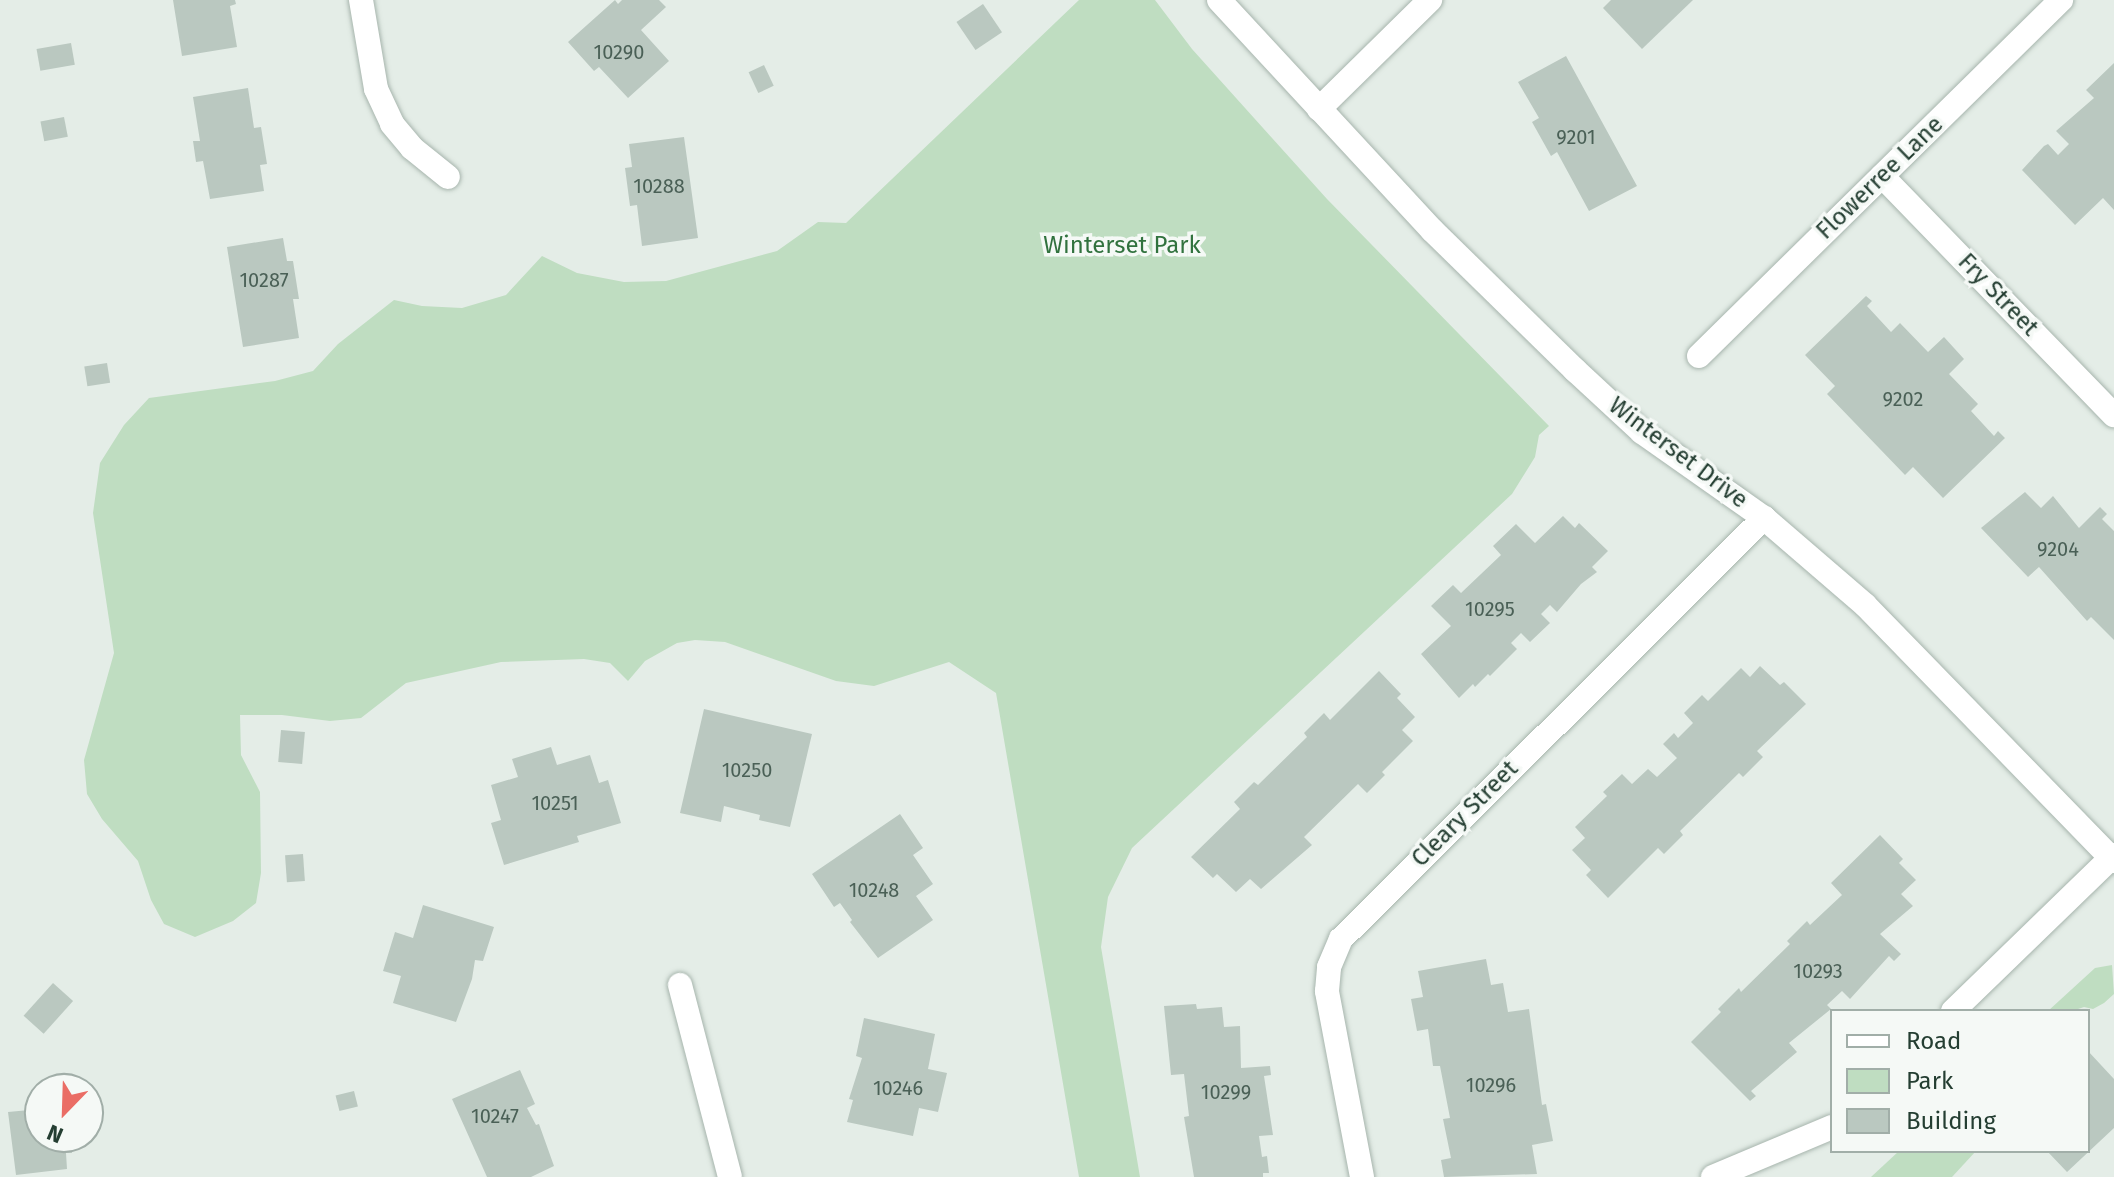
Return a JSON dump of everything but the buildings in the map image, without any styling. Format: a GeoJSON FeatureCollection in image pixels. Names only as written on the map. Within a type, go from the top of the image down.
{"type":"FeatureCollection","features":[{"type":"Feature","properties":{"kind":"street"},"geometry":{"type":"LineString","coordinates":[[361,0],[376,89],[392,124],[412,148],[448,177]]}},
{"type":"Feature","properties":{"kind":"street","name":"Winterset Drive"},"geometry":{"type":"LineString","coordinates":[[1219,0],[1433,231],[1630,421],[1764,518],[1865,605],[2113,858]]}},
{"type":"Feature","properties":{"kind":"street"},"geometry":{"type":"LineString","coordinates":[[1319,109],[1430,0]]}},
{"type":"Feature","properties":{"kind":"street","name":"Flowerree Lane"},"geometry":{"type":"LineString","coordinates":[[1699,356],[2061,0]]}},
{"type":"Feature","properties":{"kind":"street","name":"Fry Street"},"geometry":{"type":"LineString","coordinates":[[1882,176],[2114,415]]}},
{"type":"Feature","properties":{"kind":"street","name":"Cleary Street"},"geometry":{"type":"LineString","coordinates":[[1362,1177],[1327,991],[1329,967],[1337,946],[1357,921],[1764,518]]}},
{"type":"Feature","properties":{"kind":"street"},"geometry":{"type":"LineString","coordinates":[[1955,1009],[2113,858]]}},
{"type":"Feature","properties":{"kind":"street"},"geometry":{"type":"LineString","coordinates":[[680,985],[730,1177]]}},
{"type":"Feature","properties":{"kind":"street"},"geometry":{"type":"LineString","coordinates":[[1713,1177],[1830,1128]]}},
{"type":"Feature","properties":{"kind":"green space","name":"Winterset Park"},"geometry":{"type":"Polygon","coordinates":[[[1079,0],[1155,0],[1192,49],[1327,199],[1549,426],[1539,435],[1535,457],[1512,494],[1132,848],[1108,897],[1101,947],[1140,1177],[1079,1177],[996,693],[949,662],[874,686],[836,681],[725,642],[695,640],[677,643],[645,661],[628,681],[610,663],[584,659],[501,662],[406,683],[361,718],[330,721],[282,715],[240,715],[241,755],[260,792],[261,873],[256,903],[233,921],[195,937],[164,924],[151,900],[138,861],[102,819],[87,794],[84,760],[114,653],[93,513],[100,463],[124,425],[149,398],[275,381],[313,371],[338,344],[394,300],[422,306],[462,308],[506,295],[542,256],[577,273],[624,282],[666,281],[777,251],[818,222],[846,223],[1079,0]]]}},
{"type":"Feature","properties":{"kind":"green space"},"geometry":{"type":"Polygon","coordinates":[[[2112,965],[2114,994],[2093,1009],[2050,1009],[2095,968],[2112,965]]]}},
{"type":"Feature","properties":{"kind":"green space"},"geometry":{"type":"Polygon","coordinates":[[[1897,1153],[1974,1153],[1952,1177],[1871,1177],[1897,1153]]]}}]}
